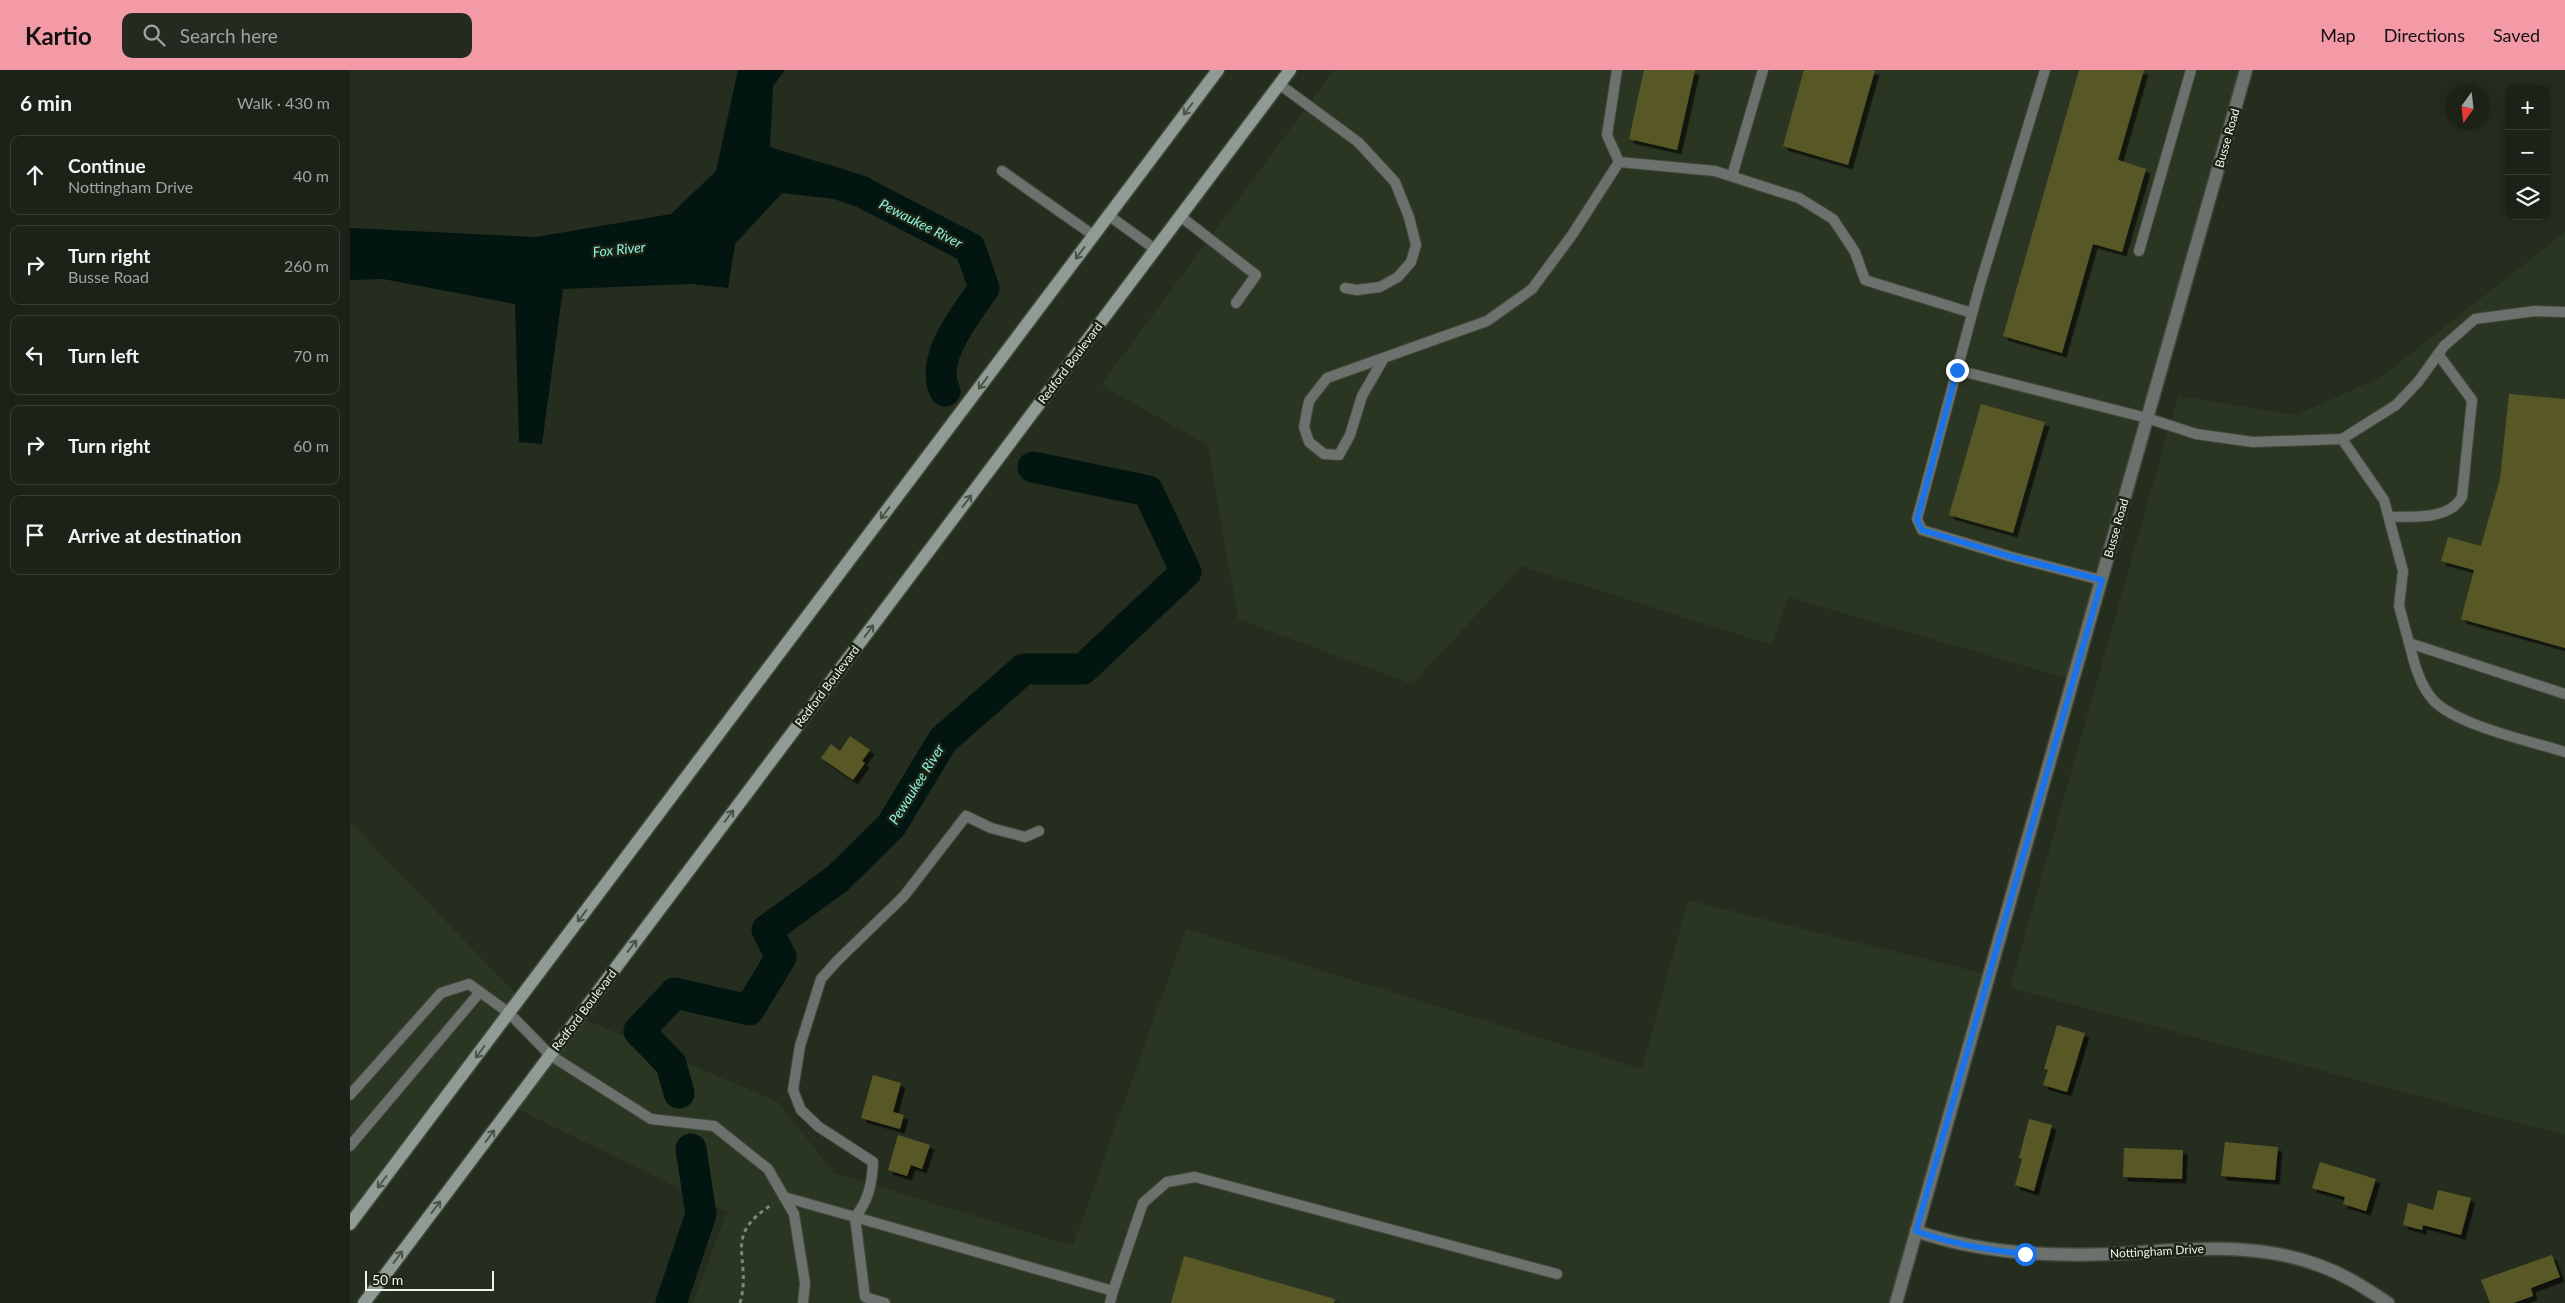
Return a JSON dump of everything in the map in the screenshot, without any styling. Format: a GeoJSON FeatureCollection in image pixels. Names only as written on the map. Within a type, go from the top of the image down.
{"type":"FeatureCollection","features":[{"type":"Feature","properties":{"kind":"main road"},"geometry":{"type":"LineString","coordinates":[[350,1224],[1218,70]]}},
{"type":"Feature","properties":{"kind":"main road","name":"Redford Boulevard"},"geometry":{"type":"LineString","coordinates":[[364,1303],[1290,70]]}},
{"type":"Feature","properties":{"kind":"street","name":"Busse Road"},"geometry":{"type":"LineString","coordinates":[[1896,1303],[2246,70]]}},
{"type":"Feature","properties":{"kind":"street","name":"Nottingham Drive"},"geometry":{"type":"LineString","coordinates":[[1916,1231],[1939,1239],[2025,1254],[2111,1254],[2227,1248],[2278,1254],[2318,1264],[2354,1280],[2388,1303]]}},
{"type":"Feature","properties":{"kind":"lane"},"geometry":{"type":"LineString","coordinates":[[1617,70],[1607,135],[1619,162]]}},
{"type":"Feature","properties":{"kind":"lane"},"geometry":{"type":"LineString","coordinates":[[1732,176],[1763,70]]}},
{"type":"Feature","properties":{"kind":"lane"},"geometry":{"type":"LineString","coordinates":[[2045,70],[1972,313],[1917,520],[1922,530],[2012,557],[2102,580]]}},
{"type":"Feature","properties":{"kind":"lane"},"geometry":{"type":"LineString","coordinates":[[2139,251],[2191,70]]}},
{"type":"Feature","properties":{"kind":"lane"},"geometry":{"type":"LineString","coordinates":[[1279,84],[1358,142],[1395,182],[1409,217],[1416,245],[1411,262],[1398,277],[1380,286],[1357,290],[1345,288]]}},
{"type":"Feature","properties":{"kind":"lane"},"geometry":{"type":"LineString","coordinates":[[1619,162],[1715,171],[1799,198],[1833,219],[1855,252],[1865,280],[1972,313]]}},
{"type":"Feature","properties":{"kind":"lane"},"geometry":{"type":"LineString","coordinates":[[1384,358],[1362,396],[1350,435],[1338,455],[1324,454],[1309,442],[1304,427],[1309,401],[1327,378],[1487,321],[1532,289],[1572,235],[1619,162]]}},
{"type":"Feature","properties":{"kind":"lane"},"geometry":{"type":"LineString","coordinates":[[1002,171],[1093,235]]}},
{"type":"Feature","properties":{"kind":"lane"},"geometry":{"type":"LineString","coordinates":[[1108,215],[1155,249]]}},
{"type":"Feature","properties":{"kind":"lane"},"geometry":{"type":"LineString","coordinates":[[1180,216],[1256,276],[1236,303]]}},
{"type":"Feature","properties":{"kind":"lane"},"geometry":{"type":"LineString","coordinates":[[1957,370],[2147,418],[2196,434],[2245,441],[2342,439],[2396,405],[2418,382],[2438,354],[2475,319],[2535,311],[2565,312]]}},
{"type":"Feature","properties":{"kind":"lane"},"geometry":{"type":"LineString","coordinates":[[2389,517],[2432,515],[2445,512],[2457,505],[2462,497],[2472,400],[2438,354]]}},
{"type":"Feature","properties":{"kind":"lane"},"geometry":{"type":"LineString","coordinates":[[2342,439],[2384,500],[2403,571],[2399,606],[2418,674],[2434,700],[2456,715],[2479,726],[2565,752]]}},
{"type":"Feature","properties":{"kind":"lane"},"geometry":{"type":"LineString","coordinates":[[2409,643],[2565,694]]}},
{"type":"Feature","properties":{"kind":"lane"},"geometry":{"type":"LineString","coordinates":[[885,1303],[864,1300],[855,1217],[865,1205],[872,1180],[872,1162],[819,1127],[801,1110],[794,1090],[800,1046],[821,979],[837,960],[904,896],[966,816],[991,828],[1025,837],[1039,831]]}},
{"type":"Feature","properties":{"kind":"lane"},"geometry":{"type":"LineString","coordinates":[[350,1095],[441,994],[469,984],[509,1013],[550,1055],[651,1119],[714,1126],[768,1169],[794,1214],[805,1283],[803,1303]]}},
{"type":"Feature","properties":{"kind":"lane"},"geometry":{"type":"LineString","coordinates":[[350,1146],[480,992]]}},
{"type":"Feature","properties":{"kind":"lane"},"geometry":{"type":"LineString","coordinates":[[1110,1303],[1143,1203],[1167,1182],[1195,1177],[1557,1274]]}},
{"type":"Feature","properties":{"kind":"lane"},"geometry":{"type":"LineString","coordinates":[[784,1197],[1113,1291]]}},
{"type":"Feature","properties":{"kind":"path"},"geometry":{"type":"LineString","coordinates":[[740,1303],[742,1238],[745,1227],[761,1211],[784,1197]]}},
{"type":"Feature","properties":{"kind":"shaded area"},"geometry":{"type":"Polygon","coordinates":[[[1334,70],[2246,70],[2073,680],[1788,597],[1772,645],[1522,566],[1412,684],[1238,619],[1208,445],[1101,385],[1334,70]]]}},
{"type":"Feature","properties":{"kind":"shaded area"},"geometry":{"type":"Polygon","coordinates":[[[2565,232],[2565,1135],[2010,988],[2178,396],[2296,415],[2381,377],[2565,232]]]}},
{"type":"Feature","properties":{"kind":"shaded area"},"geometry":{"type":"Polygon","coordinates":[[[350,822],[520,998],[350,1224],[350,822]]]}},
{"type":"Feature","properties":{"kind":"shaded area"},"geometry":{"type":"Polygon","coordinates":[[[1688,900],[1989,975],[1896,1303],[693,1303],[727,1212],[512,1106],[579,1017],[778,1102],[834,1173],[1073,1246],[1186,929],[1642,1069],[1688,900]]]}},
{"type":"Feature","properties":{"kind":"water","name":"Fox River"},"geometry":{"type":"Polygon","coordinates":[[[738,70],[785,70],[773,86],[770,147],[871,178],[860,202],[782,193],[735,244],[728,288],[691,284],[563,289],[542,444],[519,442],[515,304],[383,279],[350,280],[350,228],[536,237],[671,214],[716,171],[738,70]]]}},
{"type":"Feature","properties":{"kind":"building"},"geometry":{"type":"Polygon","coordinates":[[[1644,70],[1695,70],[1677,150],[1629,139],[1644,70]]]}},
{"type":"Feature","properties":{"kind":"building"},"geometry":{"type":"Polygon","coordinates":[[[1804,70],[1875,70],[1848,165],[1783,146],[1804,70]]]}},
{"type":"Feature","properties":{"kind":"building"},"geometry":{"type":"Polygon","coordinates":[[[2079,70],[2144,70],[2118,160],[2146,169],[2122,252],[2093,244],[2062,353],[2003,336],[2079,70]]]}},
{"type":"Feature","properties":{"kind":"building"},"geometry":{"type":"Polygon","coordinates":[[[2509,394],[2565,399],[2565,648],[2461,619],[2474,570],[2441,561],[2448,537],[2481,546],[2500,479],[2509,394]]]}},
{"type":"Feature","properties":{"kind":"building"},"geometry":{"type":"Polygon","coordinates":[[[1981,404],[2045,422],[2013,533],[1949,515],[1981,404]]]}},
{"type":"Feature","properties":{"kind":"building"},"geometry":{"type":"Polygon","coordinates":[[[850,736],[870,750],[862,761],[865,763],[853,780],[821,758],[831,744],[840,751],[850,736]]]}},
{"type":"Feature","properties":{"kind":"building"},"geometry":{"type":"Polygon","coordinates":[[[2057,1025],[2085,1033],[2067,1092],[2043,1085],[2048,1070],[2044,1069],[2057,1025]]]}},
{"type":"Feature","properties":{"kind":"building"},"geometry":{"type":"Polygon","coordinates":[[[873,1075],[901,1083],[893,1112],[904,1115],[900,1129],[861,1118],[873,1075]]]}},
{"type":"Feature","properties":{"kind":"building"},"geometry":{"type":"Polygon","coordinates":[[[2029,1119],[2052,1125],[2034,1191],[2015,1185],[2022,1159],[2019,1158],[2029,1119]]]}},
{"type":"Feature","properties":{"kind":"building"},"geometry":{"type":"Polygon","coordinates":[[[898,1135],[930,1145],[922,1169],[911,1165],[907,1176],[888,1170],[898,1135]]]}},
{"type":"Feature","properties":{"kind":"building"},"geometry":{"type":"Polygon","coordinates":[[[2225,1142],[2278,1147],[2275,1180],[2221,1176],[2225,1142]]]}},
{"type":"Feature","properties":{"kind":"building"},"geometry":{"type":"Polygon","coordinates":[[[2124,1148],[2183,1150],[2182,1179],[2123,1177],[2124,1148]]]}},
{"type":"Feature","properties":{"kind":"building"},"geometry":{"type":"Polygon","coordinates":[[[2320,1162],[2376,1179],[2366,1211],[2343,1204],[2345,1197],[2312,1188],[2320,1162]]]}},
{"type":"Feature","properties":{"kind":"building"},"geometry":{"type":"Polygon","coordinates":[[[2438,1190],[2471,1198],[2461,1235],[2423,1225],[2422,1230],[2403,1225],[2408,1203],[2433,1210],[2438,1190]]]}},
{"type":"Feature","properties":{"kind":"building"},"geometry":{"type":"Polygon","coordinates":[[[2552,1255],[2560,1277],[2531,1288],[2533,1296],[2513,1303],[2490,1303],[2481,1280],[2552,1255]]]}},
{"type":"Feature","properties":{"kind":"building"},"geometry":{"type":"Polygon","coordinates":[[[1184,1256],[1335,1299],[1334,1303],[1171,1303],[1184,1256]]]}},
{"type":"Feature","properties":{"kind":"waterway","name":"Pewaukee River"},"geometry":{"type":"LineString","coordinates":[[823,179],[862,192],[970,248],[984,288],[952,337],[946,351],[941,378],[945,391]]}},
{"type":"Feature","properties":{"kind":"waterway","name":"Pewaukee River"},"geometry":{"type":"LineString","coordinates":[[679,1093],[671,1064],[639,1031],[675,993],[749,1010],[781,957],[767,930],[837,879],[891,826],[943,740],[1024,669],[1083,669],[1186,572],[1148,491],[1033,467]]}},
{"type":"Feature","properties":{"kind":"waterway","name":"Pewaukee River"},"geometry":{"type":"LineString","coordinates":[[671,1303],[701,1214],[691,1149]]}},
{"type":"Feature","properties":{"kind":"route"},"geometry":{"type":"LineString","coordinates":[[1957,370],[1917,520],[1922,530],[2012,557],[2102,580],[1916,1231],[1939,1239],[2025,1254]]}}]}
